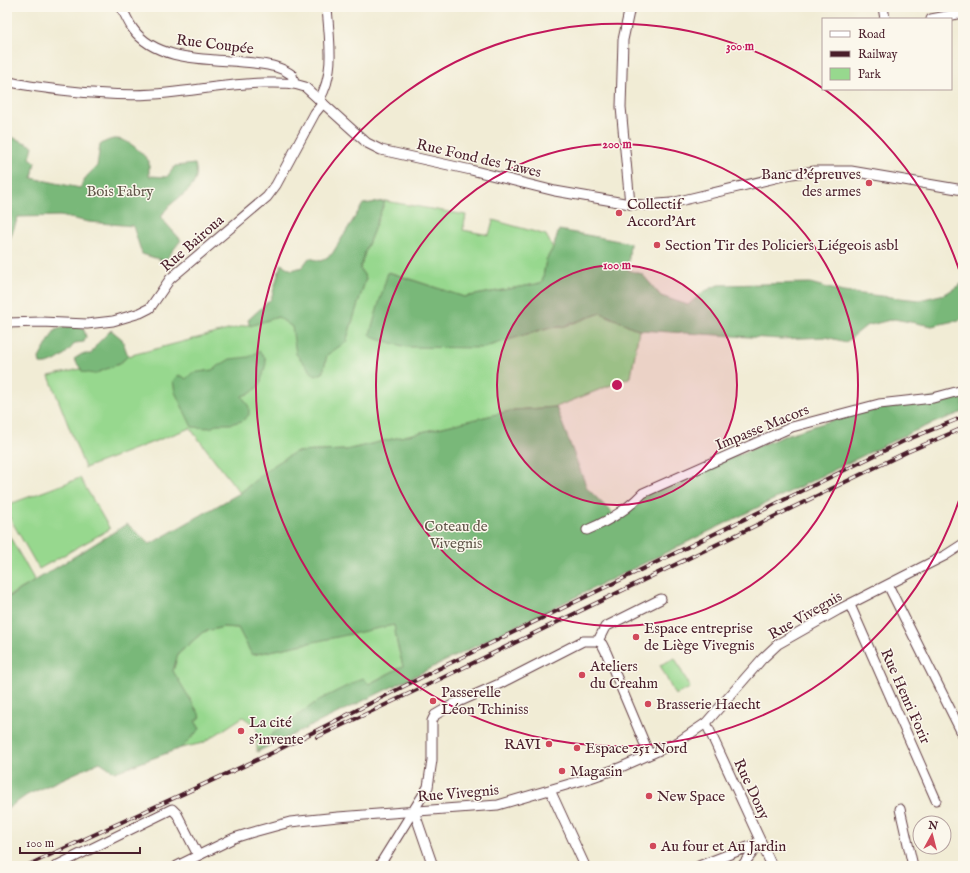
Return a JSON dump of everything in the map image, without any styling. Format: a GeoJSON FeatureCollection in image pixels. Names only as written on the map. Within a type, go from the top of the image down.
{"type":"FeatureCollection","features":[{"type":"Feature","properties":{"kind":"street","name":"Rue Coupée"},"geometry":{"type":"LineString","coordinates":[[121,7],[133,29],[141,38],[166,52],[201,59],[277,66],[292,75],[294,83]]}},
{"type":"Feature","properties":{"kind":"street","name":"Rue Bairoua"},"geometry":{"type":"LineString","coordinates":[[7,323],[41,322],[87,324],[113,321],[140,313],[150,308],[170,279],[267,197],[276,185],[321,102],[325,90],[330,66],[327,7]]}},
{"type":"Feature","properties":{"kind":"street"},"geometry":{"type":"LineString","coordinates":[[630,7],[623,40],[621,107],[630,204]]}},
{"type":"Feature","properties":{"kind":"street"},"geometry":{"type":"LineString","coordinates":[[883,7],[886,18]]}},
{"type":"Feature","properties":{"kind":"street"},"geometry":{"type":"LineString","coordinates":[[936,18],[963,13]]}},
{"type":"Feature","properties":{"kind":"street"},"geometry":{"type":"LineString","coordinates":[[7,81],[38,87],[87,93],[131,94],[165,93],[244,84],[294,83]]}},
{"type":"Feature","properties":{"kind":"street","name":"Rue Fond des Tawes"},"geometry":{"type":"LineString","coordinates":[[294,83],[305,87],[367,143],[381,150],[555,191],[630,204],[645,205],[671,203],[792,174],[815,171],[851,171],[963,190]]}},
{"type":"Feature","properties":{"kind":"street","name":"Impasse Macors"},"geometry":{"type":"LineString","coordinates":[[587,530],[606,522],[632,504],[643,493],[792,427],[879,404],[933,398],[963,390]]}},
{"type":"Feature","properties":{"kind":"street","name":"Rue Vivegnis"},"geometry":{"type":"LineString","coordinates":[[177,866],[222,843],[250,833],[290,822],[498,805],[619,768],[678,742],[706,723],[762,659],[778,644],[888,585],[946,556],[963,544]]}},
{"type":"Feature","properties":{"kind":"street"},"geometry":{"type":"LineString","coordinates":[[888,585],[963,736]]}},
{"type":"Feature","properties":{"kind":"street"},"geometry":{"type":"LineString","coordinates":[[598,641],[605,627],[661,600]]}},
{"type":"Feature","properties":{"kind":"street","name":"Rue Henri Forir"},"geometry":{"type":"LineString","coordinates":[[850,605],[936,800]]}},
{"type":"Feature","properties":{"kind":"street"},"geometry":{"type":"LineString","coordinates":[[379,866],[428,787],[432,760],[432,721],[435,715],[454,704],[499,684],[583,641],[598,641],[602,644],[649,754]]}},
{"type":"Feature","properties":{"kind":"street","name":"Rue Dony"},"geometry":{"type":"LineString","coordinates":[[706,723],[772,866]]}},
{"type":"Feature","properties":{"kind":"street"},"geometry":{"type":"LineString","coordinates":[[550,790],[585,866]]}},
{"type":"Feature","properties":{"kind":"street"},"geometry":{"type":"LineString","coordinates":[[56,866],[172,809],[177,814],[198,855]]}},
{"type":"Feature","properties":{"kind":"street"},"geometry":{"type":"LineString","coordinates":[[900,809],[913,866]]}},
{"type":"Feature","properties":{"kind":"street"},"geometry":{"type":"LineString","coordinates":[[414,811],[433,866]]}},
{"type":"Feature","properties":{"kind":"street"},"geometry":{"type":"LineString","coordinates":[[699,866],[761,842]]}},
{"type":"Feature","properties":{"kind":"street"},"geometry":{"type":"LineString","coordinates":[[742,866],[761,842]]}},
{"type":"Feature","properties":{"kind":"green space","name":"Bois Fabry"},"geometry":{"type":"Polygon","coordinates":[[[7,135],[33,146],[30,158],[35,162],[32,178],[80,188],[87,176],[97,166],[100,145],[114,139],[133,145],[149,161],[149,176],[167,177],[175,166],[195,164],[195,182],[184,194],[171,204],[161,218],[181,240],[165,261],[142,254],[133,226],[89,222],[60,216],[18,217],[7,247],[7,135]]]}},
{"type":"Feature","properties":{"kind":"green space"},"geometry":{"type":"Polygon","coordinates":[[[385,201],[466,215],[463,230],[489,235],[493,220],[546,235],[553,248],[546,260],[542,283],[464,297],[389,272],[482,348],[547,328],[562,327],[601,313],[639,330],[631,377],[556,407],[514,410],[346,450],[296,452],[240,493],[190,428],[85,468],[49,376],[80,369],[83,372],[119,364],[128,356],[278,317],[293,327],[326,355],[346,341],[366,278],[360,269],[385,201]]]}},
{"type":"Feature","properties":{"kind":"green space"},"geometry":{"type":"Polygon","coordinates":[[[385,201],[360,269],[366,278],[346,342],[327,355],[323,373],[315,376],[296,354],[292,327],[278,317],[250,326],[248,320],[271,299],[281,264],[292,270],[302,267],[309,258],[321,261],[332,254],[363,204],[385,201]]]}},
{"type":"Feature","properties":{"kind":"green space"},"geometry":{"type":"Polygon","coordinates":[[[559,230],[630,243],[628,270],[642,274],[661,296],[688,305],[703,292],[718,285],[810,283],[843,292],[919,300],[945,294],[963,283],[963,319],[932,326],[894,319],[866,326],[846,342],[826,337],[781,339],[639,330],[601,313],[562,327],[547,328],[482,348],[406,347],[374,338],[370,334],[388,272],[464,297],[542,283],[546,260],[553,248],[559,230]]]}},
{"type":"Feature","properties":{"kind":"green space"},"geometry":{"type":"Polygon","coordinates":[[[69,326],[81,327],[84,330],[86,337],[84,342],[75,343],[64,355],[55,361],[40,364],[39,358],[55,330],[69,326]]]}},
{"type":"Feature","properties":{"kind":"green space"},"geometry":{"type":"Polygon","coordinates":[[[111,330],[122,339],[128,356],[119,364],[94,374],[83,372],[74,359],[82,354],[91,354],[97,344],[111,330]]]}},
{"type":"Feature","properties":{"kind":"green space"},"geometry":{"type":"Polygon","coordinates":[[[259,351],[265,357],[266,363],[260,385],[251,393],[242,396],[249,407],[249,415],[242,421],[230,424],[217,424],[211,428],[192,427],[175,392],[173,381],[177,376],[182,376],[186,379],[192,373],[212,370],[230,359],[249,357],[259,351]]]}},
{"type":"Feature","properties":{"kind":"green space","name":"Coteau de Vivegnis"},"geometry":{"type":"Polygon","coordinates":[[[963,393],[963,412],[901,437],[257,752],[271,735],[319,700],[363,678],[369,684],[403,666],[394,625],[252,655],[238,628],[223,627],[203,632],[178,654],[173,671],[201,717],[195,721],[200,729],[181,748],[115,772],[100,762],[27,795],[7,809],[7,598],[127,524],[150,544],[240,493],[271,467],[295,452],[346,450],[514,410],[556,407],[587,488],[615,516],[643,493],[789,434],[871,408],[963,393]]]}},
{"type":"Feature","properties":{"kind":"green space"},"geometry":{"type":"Polygon","coordinates":[[[80,478],[110,529],[39,569],[7,513],[7,505],[80,478]]]}},
{"type":"Feature","properties":{"kind":"green space"},"geometry":{"type":"Polygon","coordinates":[[[7,532],[35,581],[7,597],[7,532]]]}},
{"type":"Feature","properties":{"kind":"green space"},"geometry":{"type":"Polygon","coordinates":[[[394,624],[403,666],[271,735],[257,752],[257,727],[243,717],[203,743],[181,748],[200,729],[173,671],[178,654],[203,632],[223,627],[239,628],[252,655],[394,624]]]}},
{"type":"Feature","properties":{"kind":"green space"},"geometry":{"type":"Polygon","coordinates":[[[675,658],[690,688],[675,695],[660,665],[675,658]]]}},
{"type":"Feature","properties":{"kind":"railway"},"geometry":{"type":"LineString","coordinates":[[26,866],[274,752],[432,672],[902,442],[963,417]]}},
{"type":"Feature","properties":{"kind":"railway"},"geometry":{"type":"LineString","coordinates":[[317,737],[436,681],[907,452],[963,428]]}},
{"type":"Feature","properties":{"kind":"place","name":"Banc d'épreuves des armes"},"geometry":{"type":"Point","coordinates":[869,183]}},
{"type":"Feature","properties":{"kind":"place","name":"Collectif Accord'Art"},"geometry":{"type":"Point","coordinates":[619,213]}},
{"type":"Feature","properties":{"kind":"place","name":"Section Tir des Policiers Liégeois asbl"},"geometry":{"type":"Point","coordinates":[657,245]}},
{"type":"Feature","properties":{"kind":"place","name":"Espace entreprise de Liège Vivegnis"},"geometry":{"type":"Point","coordinates":[636,637]}},
{"type":"Feature","properties":{"kind":"place","name":"Ateliers du Creahm"},"geometry":{"type":"Point","coordinates":[582,675]}},
{"type":"Feature","properties":{"kind":"place","name":"Passerelle Léon Tchiniss"},"geometry":{"type":"Point","coordinates":[433,701]}},
{"type":"Feature","properties":{"kind":"place","name":"Brasserie Haecht"},"geometry":{"type":"Point","coordinates":[648,704]}},
{"type":"Feature","properties":{"kind":"place","name":"La cité s'invente"},"geometry":{"type":"Point","coordinates":[241,731]}},
{"type":"Feature","properties":{"kind":"place","name":"RAVI"},"geometry":{"type":"Point","coordinates":[549,744]}},
{"type":"Feature","properties":{"kind":"place","name":"Espace 251 Nord"},"geometry":{"type":"Point","coordinates":[577,748]}},
{"type":"Feature","properties":{"kind":"place","name":"Magasin"},"geometry":{"type":"Point","coordinates":[562,771]}},
{"type":"Feature","properties":{"kind":"place","name":"New Space"},"geometry":{"type":"Point","coordinates":[649,796]}},
{"type":"Feature","properties":{"kind":"place","name":"Au four et Au Jardin"},"geometry":{"type":"Point","coordinates":[653,846]}}]}
